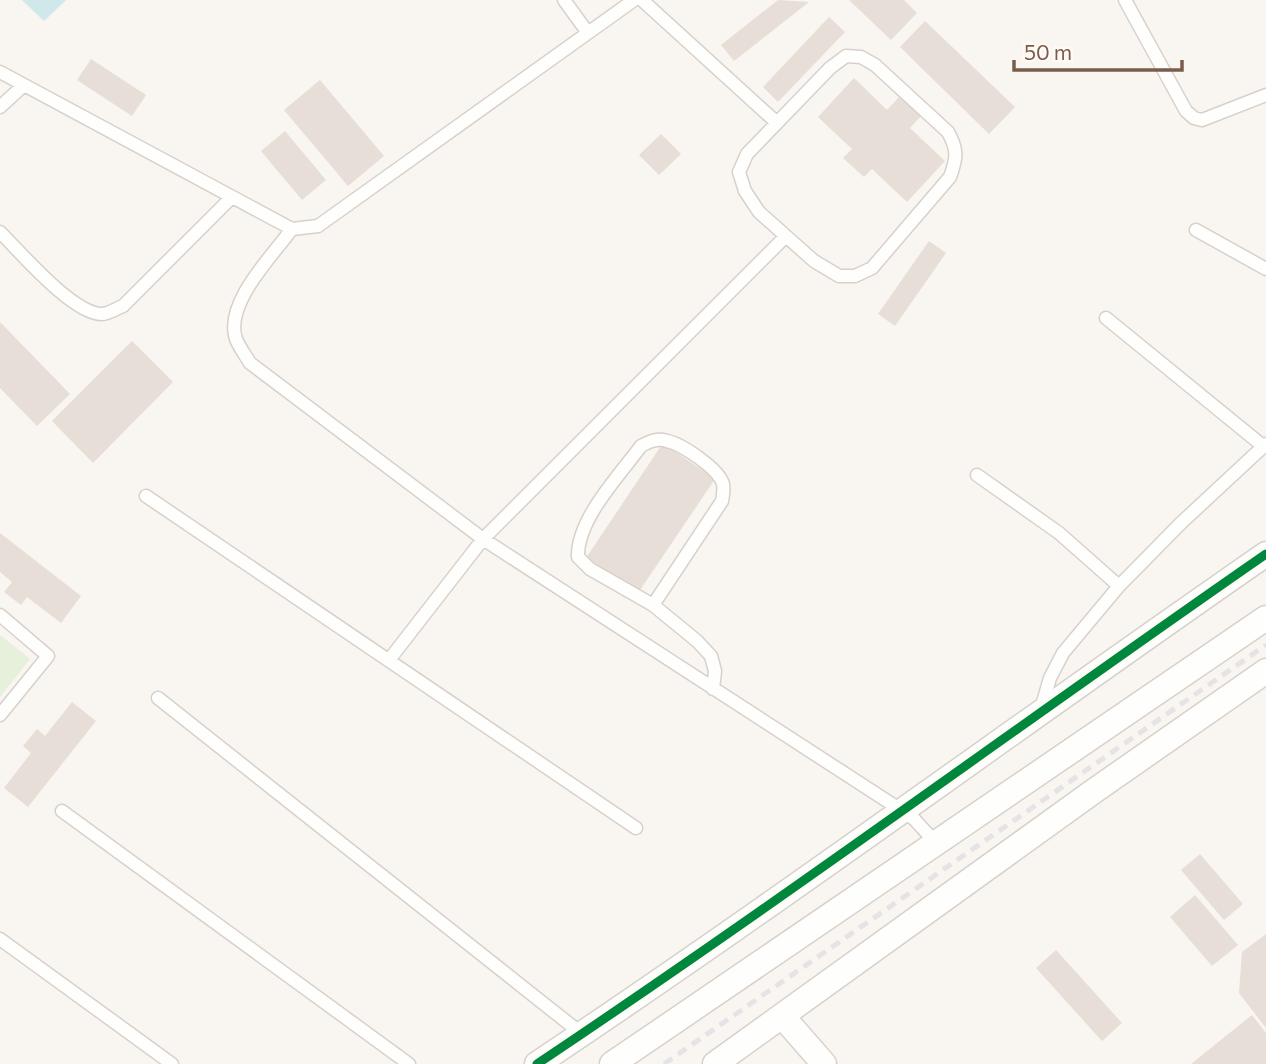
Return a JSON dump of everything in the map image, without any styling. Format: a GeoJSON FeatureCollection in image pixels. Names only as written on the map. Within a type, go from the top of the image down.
{"type":"FeatureCollection","features":[{"type":"Feature","properties":{"kind":"street"},"geometry":{"type":"LineString","coordinates":[[537,1064],[907,814],[1040,712],[1266,554]]}},
{"type":"Feature","properties":{"kind":"street"},"geometry":{"type":"LineString","coordinates":[[612,1064],[933,839],[1266,618]]}},
{"type":"Feature","properties":{"kind":"street"},"geometry":{"type":"LineString","coordinates":[[715,1064],[1094,791],[1266,671]]}},
{"type":"Feature","properties":{"kind":"street"},"geometry":{"type":"LineString","coordinates":[[783,1017],[824,1064]]}},
{"type":"Feature","properties":{"kind":"lane"},"geometry":{"type":"LineString","coordinates":[[564,0],[588,33]]}},
{"type":"Feature","properties":{"kind":"lane"},"geometry":{"type":"LineString","coordinates":[[0,72],[292,229],[318,226],[634,0]]}},
{"type":"Feature","properties":{"kind":"lane"},"geometry":{"type":"LineString","coordinates":[[642,0],[776,122]]}},
{"type":"Feature","properties":{"kind":"lane"},"geometry":{"type":"LineString","coordinates":[[1126,1],[1186,111],[1194,118],[1202,120],[1266,95]]}},
{"type":"Feature","properties":{"kind":"lane"},"geometry":{"type":"LineString","coordinates":[[846,56],[861,57],[875,65],[948,132],[954,143],[957,160],[950,177],[872,268],[855,276],[839,276],[814,261],[759,212],[745,191],[739,172],[747,154],[776,122],[830,68],[846,56]]}},
{"type":"Feature","properties":{"kind":"lane"},"geometry":{"type":"LineString","coordinates":[[0,107],[24,85]]}},
{"type":"Feature","properties":{"kind":"lane"},"geometry":{"type":"LineString","coordinates":[[0,232],[68,299],[86,310],[104,314],[123,306],[231,198]]}},
{"type":"Feature","properties":{"kind":"lane"},"geometry":{"type":"LineString","coordinates":[[292,229],[240,300],[235,317],[236,339],[250,363],[483,538],[907,814],[933,839]]}},
{"type":"Feature","properties":{"kind":"lane"},"geometry":{"type":"LineString","coordinates":[[1196,230],[1266,269]]}},
{"type":"Feature","properties":{"kind":"lane"},"geometry":{"type":"LineString","coordinates":[[389,660],[483,538],[786,236]]}},
{"type":"Feature","properties":{"kind":"lane"},"geometry":{"type":"LineString","coordinates":[[1040,712],[1049,678],[1063,653],[1119,586],[1265,445],[1106,318]]}},
{"type":"Feature","properties":{"kind":"lane"},"geometry":{"type":"LineString","coordinates":[[653,605],[722,501],[723,484],[713,470],[680,446],[666,440],[652,440],[641,446],[589,518],[578,542],[578,557],[590,569],[653,605],[696,641],[711,656],[715,671],[713,689]]}},
{"type":"Feature","properties":{"kind":"lane"},"geometry":{"type":"LineString","coordinates":[[977,475],[1059,533],[1119,586]]}},
{"type":"Feature","properties":{"kind":"lane"},"geometry":{"type":"LineString","coordinates":[[146,496],[636,828]]}},
{"type":"Feature","properties":{"kind":"lane"},"geometry":{"type":"LineString","coordinates":[[0,615],[48,656],[0,715]]}},
{"type":"Feature","properties":{"kind":"lane"},"geometry":{"type":"LineString","coordinates":[[158,698],[582,1034]]}},
{"type":"Feature","properties":{"kind":"lane"},"geometry":{"type":"LineString","coordinates":[[62,811],[409,1064]]}},
{"type":"Feature","properties":{"kind":"lane"},"geometry":{"type":"LineString","coordinates":[[0,939],[172,1064]]}},
{"type":"Feature","properties":{"kind":"green space"},"geometry":{"type":"Polygon","coordinates":[[[0,635],[30,659],[0,697],[0,635]]]}},
{"type":"Feature","properties":{"kind":"water"},"geometry":{"type":"Polygon","coordinates":[[[22,0],[66,0],[44,21],[22,0]]]}},
{"type":"Feature","properties":{"kind":"building"},"geometry":{"type":"Polygon","coordinates":[[[778,0],[809,2],[734,61],[721,45],[778,0]]]}},
{"type":"Feature","properties":{"kind":"building"},"geometry":{"type":"Polygon","coordinates":[[[849,0],[904,0],[917,13],[891,40],[849,0]]]}},
{"type":"Feature","properties":{"kind":"building"},"geometry":{"type":"Polygon","coordinates":[[[829,17],[845,32],[778,102],[763,87],[829,17]]]}},
{"type":"Feature","properties":{"kind":"building"},"geometry":{"type":"Polygon","coordinates":[[[925,21],[1015,107],[989,134],[900,47],[925,21]]]}},
{"type":"Feature","properties":{"kind":"building"},"geometry":{"type":"Polygon","coordinates":[[[91,59],[146,95],[132,116],[77,80],[91,59]]]}},
{"type":"Feature","properties":{"kind":"building"},"geometry":{"type":"Polygon","coordinates":[[[854,78],[887,110],[901,95],[922,115],[910,128],[945,161],[907,202],[872,169],[864,177],[843,158],[852,149],[818,117],[854,78]]]}},
{"type":"Feature","properties":{"kind":"building"},"geometry":{"type":"Polygon","coordinates":[[[320,80],[384,156],[348,186],[284,110],[320,80]]]}},
{"type":"Feature","properties":{"kind":"building"},"geometry":{"type":"Polygon","coordinates":[[[285,131],[326,180],[302,200],[261,151],[285,131]]]}},
{"type":"Feature","properties":{"kind":"building"},"geometry":{"type":"Polygon","coordinates":[[[661,134],[681,154],[659,175],[639,155],[661,134]]]}},
{"type":"Feature","properties":{"kind":"building"},"geometry":{"type":"Polygon","coordinates":[[[929,241],[946,253],[895,326],[878,314],[929,241]]]}},
{"type":"Feature","properties":{"kind":"building"},"geometry":{"type":"Polygon","coordinates":[[[0,322],[70,394],[37,426],[0,388],[0,322]]]}},
{"type":"Feature","properties":{"kind":"building"},"geometry":{"type":"Polygon","coordinates":[[[132,341],[173,382],[93,463],[52,421],[132,341]]]}},
{"type":"Feature","properties":{"kind":"building"},"geometry":{"type":"Polygon","coordinates":[[[663,443],[715,479],[638,593],[586,558],[663,443]]]}},
{"type":"Feature","properties":{"kind":"building"},"geometry":{"type":"Polygon","coordinates":[[[0,533],[81,596],[61,623],[27,597],[21,605],[4,592],[12,582],[0,572],[0,533]]]}},
{"type":"Feature","properties":{"kind":"building"},"geometry":{"type":"Polygon","coordinates":[[[72,702],[96,721],[28,807],[4,788],[31,753],[23,746],[37,729],[45,736],[72,702]]]}},
{"type":"Feature","properties":{"kind":"building"},"geometry":{"type":"Polygon","coordinates":[[[1200,854],[1243,904],[1224,920],[1181,870],[1200,854]]]}},
{"type":"Feature","properties":{"kind":"building"},"geometry":{"type":"Polygon","coordinates":[[[1195,895],[1238,945],[1212,966],[1170,917],[1195,895]]]}},
{"type":"Feature","properties":{"kind":"building"},"geometry":{"type":"Polygon","coordinates":[[[1266,934],[1266,1028],[1239,993],[1242,952],[1266,934]]]}},
{"type":"Feature","properties":{"kind":"building"},"geometry":{"type":"Polygon","coordinates":[[[1056,950],[1122,1023],[1102,1041],[1036,968],[1056,950]]]}},
{"type":"Feature","properties":{"kind":"building"},"geometry":{"type":"Polygon","coordinates":[[[1252,1015],[1266,1033],[1266,1064],[1191,1064],[1252,1015]]]}},
{"type":"Feature","properties":{"kind":"railway"},"geometry":{"type":"LineString","coordinates":[[664,1064],[1266,645]]}},
{"type":"Feature","properties":{"kind":"cycle path"},"geometry":{"type":"LineString","coordinates":[[537,1064],[721,938],[1266,554]]}}]}
